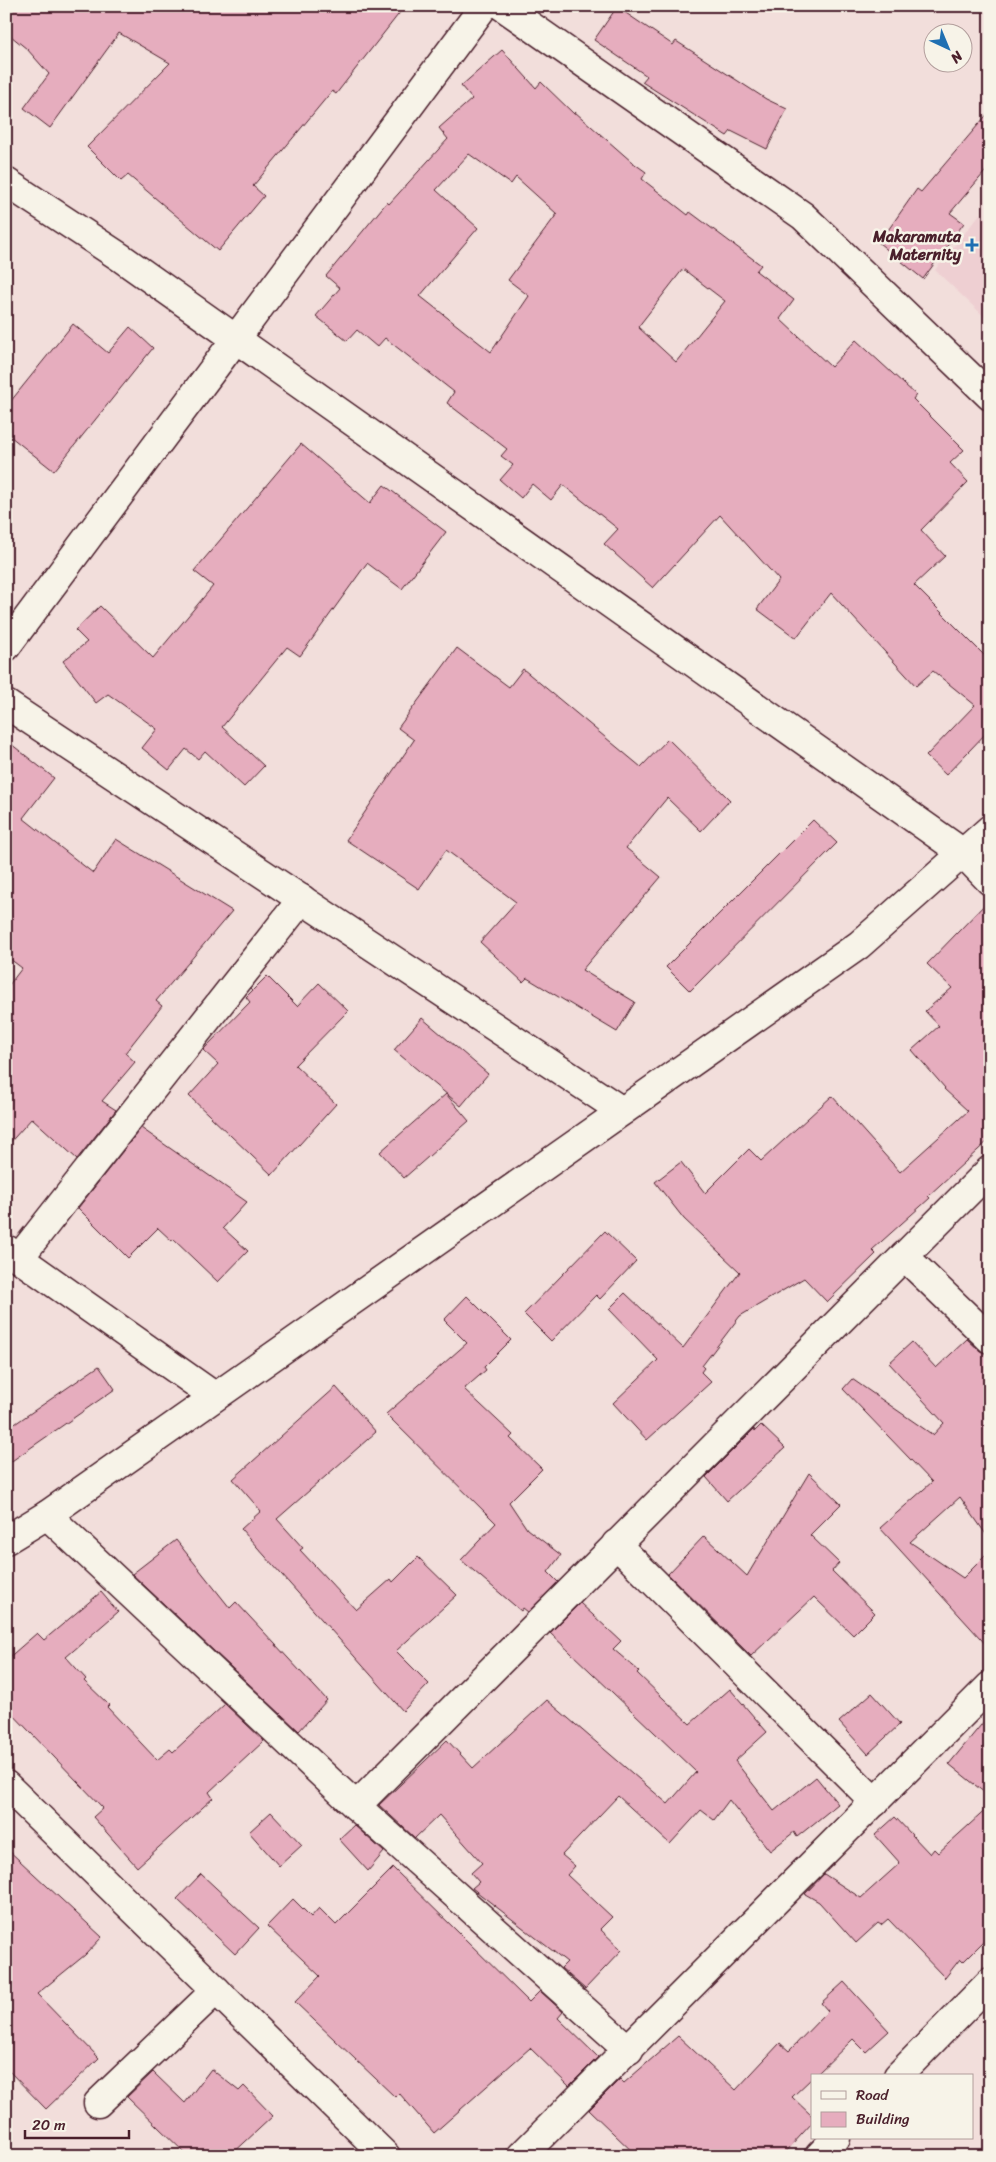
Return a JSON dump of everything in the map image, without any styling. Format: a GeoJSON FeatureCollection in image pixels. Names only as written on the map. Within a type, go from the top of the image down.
{"type":"FeatureCollection","features":[{"type":"Feature","properties":{"kind":"street"},"geometry":{"type":"LineString","coordinates":[[6,647],[484,6]]}},
{"type":"Feature","properties":{"kind":"street"},"geometry":{"type":"LineString","coordinates":[[502,6],[803,216],[990,396]]}},
{"type":"Feature","properties":{"kind":"street"},"geometry":{"type":"LineString","coordinates":[[6,182],[120,258],[962,853],[990,881]]}},
{"type":"Feature","properties":{"kind":"street"},"geometry":{"type":"LineString","coordinates":[[6,704],[622,1111]]}},
{"type":"Feature","properties":{"kind":"street"},"geometry":{"type":"LineString","coordinates":[[6,1540],[47,1514],[859,945],[990,829]]}},
{"type":"Feature","properties":{"kind":"street"},"geometry":{"type":"LineString","coordinates":[[214,1396],[13,1254],[302,899]]}},
{"type":"Feature","properties":{"kind":"street"},"geometry":{"type":"LineString","coordinates":[[356,1806],[990,1170]]}},
{"type":"Feature","properties":{"kind":"street"},"geometry":{"type":"LineString","coordinates":[[904,1256],[990,1339]]}},
{"type":"Feature","properties":{"kind":"street"},"geometry":{"type":"LineString","coordinates":[[47,1514],[356,1806],[628,2050]]}},
{"type":"Feature","properties":{"kind":"street"},"geometry":{"type":"LineString","coordinates":[[616,1544],[874,1802]]}},
{"type":"Feature","properties":{"kind":"street"},"geometry":{"type":"LineString","coordinates":[[521,2156],[990,1686]]}},
{"type":"Feature","properties":{"kind":"street"},"geometry":{"type":"LineString","coordinates":[[6,1785],[386,2156]]}},
{"type":"Feature","properties":{"kind":"street"},"geometry":{"type":"LineString","coordinates":[[900,2074],[990,1982]]}},
{"type":"Feature","properties":{"kind":"street"},"geometry":{"type":"LineString","coordinates":[[98,2104],[216,1990]]}},
{"type":"Feature","properties":{"kind":"street"},"geometry":{"type":"LineString","coordinates":[[819,2156],[834,2140]]}},
{"type":"Feature","properties":{"kind":"shaded area","name":"Makaramuta Maternity"},"geometry":{"type":"Polygon","coordinates":[[[980,214],[990,221],[990,322],[935,270],[980,214]]]}},
{"type":"Feature","properties":{"kind":"building"},"geometry":{"type":"Polygon","coordinates":[[[6,6],[405,6],[336,94],[332,91],[253,186],[264,196],[218,251],[128,175],[121,181],[87,147],[170,63],[119,33],[50,128],[24,108],[49,74],[27,49],[6,32],[6,6]]]}},
{"type":"Feature","properties":{"kind":"building"},"geometry":{"type":"Polygon","coordinates":[[[617,7],[673,45],[676,41],[766,99],[787,109],[767,149],[731,131],[727,136],[642,82],[647,76],[594,40],[617,7]]]}},
{"type":"Feature","properties":{"kind":"building"},"geometry":{"type":"Polygon","coordinates":[[[502,50],[536,88],[541,82],[574,114],[575,112],[646,172],[642,179],[688,215],[690,212],[761,265],[756,271],[794,300],[780,319],[831,367],[856,340],[916,395],[913,399],[964,450],[950,463],[968,482],[921,530],[945,556],[914,585],[990,661],[990,729],[946,775],[926,756],[975,705],[933,671],[916,686],[831,593],[796,638],[757,609],[779,580],[720,515],[653,588],[604,544],[618,529],[563,485],[551,500],[532,484],[521,498],[500,480],[513,465],[501,456],[507,449],[447,403],[454,392],[385,338],[377,347],[357,330],[347,341],[316,316],[340,288],[326,276],[387,202],[389,204],[448,139],[439,128],[472,99],[461,86],[502,50]],[[469,154],[436,190],[478,228],[420,296],[491,352],[529,296],[508,280],[557,214],[516,177],[511,184],[469,154]],[[683,269],[638,327],[676,362],[725,301],[683,269]]]}},
{"type":"Feature","properties":{"kind":"building"},"geometry":{"type":"Polygon","coordinates":[[[990,111],[990,166],[950,213],[964,223],[923,279],[879,243],[917,189],[921,192],[990,111]]]}},
{"type":"Feature","properties":{"kind":"building"},"geometry":{"type":"Polygon","coordinates":[[[73,324],[108,353],[130,327],[153,348],[54,471],[6,433],[6,407],[73,324]]]}},
{"type":"Feature","properties":{"kind":"building"},"geometry":{"type":"Polygon","coordinates":[[[301,444],[370,503],[384,485],[446,532],[402,589],[367,563],[300,656],[287,647],[222,727],[264,766],[244,787],[205,751],[198,759],[186,749],[169,770],[142,748],[157,729],[108,694],[96,703],[63,661],[87,642],[75,630],[100,606],[153,658],[213,586],[194,571],[301,444]]]}},
{"type":"Feature","properties":{"kind":"building"},"geometry":{"type":"Polygon","coordinates":[[[457,648],[509,687],[523,669],[641,767],[668,739],[730,800],[701,831],[667,798],[626,848],[661,877],[582,970],[635,1002],[617,1032],[527,978],[523,982],[480,942],[516,902],[446,850],[419,889],[346,840],[414,740],[398,728],[457,648]]]}},
{"type":"Feature","properties":{"kind":"building"},"geometry":{"type":"Polygon","coordinates":[[[6,740],[54,778],[23,818],[93,873],[116,839],[232,911],[156,1001],[162,1006],[125,1053],[135,1062],[102,1101],[116,1110],[77,1159],[32,1118],[6,1147],[6,989],[22,968],[6,956],[6,740]]]}},
{"type":"Feature","properties":{"kind":"building"},"geometry":{"type":"Polygon","coordinates":[[[813,820],[837,843],[690,991],[666,967],[813,820]]]}},
{"type":"Feature","properties":{"kind":"building"},"geometry":{"type":"Polygon","coordinates":[[[990,899],[990,1139],[928,1196],[930,1198],[872,1250],[876,1254],[827,1302],[804,1278],[740,1316],[702,1366],[704,1368],[701,1372],[711,1382],[647,1440],[613,1403],[658,1360],[609,1309],[625,1293],[683,1348],[740,1272],[684,1219],[655,1182],[681,1162],[705,1193],[749,1149],[761,1161],[832,1096],[900,1172],[968,1111],[944,1089],[912,1050],[939,1026],[925,1011],[952,988],[927,964],[990,899]]]}},
{"type":"Feature","properties":{"kind":"building"},"geometry":{"type":"Polygon","coordinates":[[[267,976],[297,1006],[319,983],[348,1011],[295,1065],[336,1104],[272,1175],[189,1096],[218,1064],[203,1050],[250,1002],[246,997],[267,976]]]}},
{"type":"Feature","properties":{"kind":"building"},"geometry":{"type":"Polygon","coordinates":[[[422,1018],[488,1074],[461,1106],[394,1050],[422,1018]]]}},
{"type":"Feature","properties":{"kind":"building"},"geometry":{"type":"Polygon","coordinates":[[[446,1094],[469,1121],[404,1178],[380,1152],[446,1094]]]}},
{"type":"Feature","properties":{"kind":"building"},"geometry":{"type":"Polygon","coordinates":[[[141,1128],[247,1202],[223,1228],[248,1251],[218,1282],[173,1239],[172,1241],[158,1228],[128,1258],[78,1208],[141,1128]]]}},
{"type":"Feature","properties":{"kind":"building"},"geometry":{"type":"Polygon","coordinates":[[[605,1231],[636,1261],[600,1299],[596,1295],[551,1341],[524,1314],[605,1231]]]}},
{"type":"Feature","properties":{"kind":"building"},"geometry":{"type":"Polygon","coordinates":[[[467,1296],[511,1340],[484,1367],[486,1370],[464,1389],[513,1435],[510,1438],[542,1469],[509,1502],[527,1529],[561,1555],[548,1572],[558,1582],[528,1612],[523,1608],[521,1611],[461,1560],[496,1523],[386,1414],[467,1343],[444,1320],[467,1296]]]}},
{"type":"Feature","properties":{"kind":"building"},"geometry":{"type":"Polygon","coordinates":[[[967,1339],[980,1351],[990,1354],[990,1540],[960,1497],[910,1542],[963,1578],[990,1551],[990,1649],[880,1528],[932,1482],[843,1389],[852,1379],[933,1435],[944,1423],[889,1363],[912,1342],[936,1368],[967,1339]]]}},
{"type":"Feature","properties":{"kind":"building"},"geometry":{"type":"Polygon","coordinates":[[[99,1366],[115,1389],[6,1465],[6,1430],[99,1366]]]}},
{"type":"Feature","properties":{"kind":"building"},"geometry":{"type":"Polygon","coordinates":[[[336,1387],[376,1432],[277,1519],[303,1548],[300,1550],[356,1610],[391,1579],[393,1582],[418,1557],[457,1595],[396,1651],[429,1684],[403,1711],[241,1529],[261,1511],[233,1479],[336,1387]]]}},
{"type":"Feature","properties":{"kind":"building"},"geometry":{"type":"Polygon","coordinates":[[[761,1425],[785,1448],[727,1501],[706,1477],[754,1429],[755,1431],[761,1425]]]}},
{"type":"Feature","properties":{"kind":"building"},"geometry":{"type":"Polygon","coordinates":[[[809,1473],[841,1504],[810,1535],[839,1563],[832,1571],[875,1613],[853,1635],[814,1597],[751,1656],[668,1574],[704,1536],[747,1576],[809,1473]]]}},
{"type":"Feature","properties":{"kind":"building"},"geometry":{"type":"Polygon","coordinates":[[[176,1540],[230,1608],[236,1602],[327,1700],[299,1731],[132,1574],[176,1540]]]}},
{"type":"Feature","properties":{"kind":"building"},"geometry":{"type":"Polygon","coordinates":[[[101,1592],[118,1612],[66,1657],[86,1679],[84,1681],[109,1705],[107,1707],[157,1760],[170,1749],[173,1752],[225,1704],[264,1741],[209,1792],[213,1798],[137,1867],[93,1817],[103,1808],[6,1707],[6,1660],[37,1633],[44,1640],[101,1592]]]}},
{"type":"Feature","properties":{"kind":"building"},"geometry":{"type":"Polygon","coordinates":[[[580,1603],[621,1641],[613,1649],[639,1671],[637,1673],[690,1724],[730,1689],[767,1732],[735,1761],[774,1811],[816,1777],[838,1804],[797,1837],[794,1832],[770,1851],[729,1800],[714,1820],[701,1810],[670,1844],[618,1796],[562,1855],[575,1866],[567,1875],[612,1917],[600,1929],[622,1950],[585,1989],[561,1968],[567,1962],[472,1888],[479,1882],[471,1873],[482,1863],[439,1815],[415,1838],[379,1805],[447,1740],[473,1768],[547,1700],[668,1804],[696,1772],[550,1633],[580,1603]]]}},
{"type":"Feature","properties":{"kind":"building"},"geometry":{"type":"Polygon","coordinates":[[[872,1693],[900,1724],[868,1754],[839,1722],[872,1693]]]}},
{"type":"Feature","properties":{"kind":"building"},"geometry":{"type":"Polygon","coordinates":[[[990,1714],[990,1797],[949,1764],[990,1714]]]}},
{"type":"Feature","properties":{"kind":"building"},"geometry":{"type":"Polygon","coordinates":[[[990,1806],[990,1935],[963,1962],[960,1959],[945,1978],[888,1919],[881,1925],[878,1923],[856,1943],[819,1902],[805,1894],[824,1874],[861,1898],[900,1863],[875,1835],[895,1817],[930,1854],[934,1849],[938,1853],[990,1806]]]}},
{"type":"Feature","properties":{"kind":"building"},"geometry":{"type":"Polygon","coordinates":[[[271,1812],[302,1845],[279,1866],[249,1832],[271,1812]]]}},
{"type":"Feature","properties":{"kind":"building"},"geometry":{"type":"Polygon","coordinates":[[[354,1825],[384,1852],[368,1871],[339,1839],[354,1825]]]}},
{"type":"Feature","properties":{"kind":"building"},"geometry":{"type":"Polygon","coordinates":[[[6,1848],[102,1937],[85,1955],[37,1994],[99,2058],[46,2109],[6,2068],[6,1848]]]}},
{"type":"Feature","properties":{"kind":"building"},"geometry":{"type":"Polygon","coordinates":[[[393,1868],[529,2002],[540,1991],[563,2012],[558,2018],[598,2057],[569,2086],[530,2048],[434,2133],[399,2093],[395,2097],[295,2002],[320,1976],[267,1926],[293,1899],[311,1917],[319,1908],[336,1925],[393,1868]]]}},
{"type":"Feature","properties":{"kind":"building"},"geometry":{"type":"Polygon","coordinates":[[[201,1874],[259,1928],[235,1954],[177,1899],[201,1874]]]}},
{"type":"Feature","properties":{"kind":"building"},"geometry":{"type":"Polygon","coordinates":[[[844,1982],[889,2031],[866,2052],[853,2039],[817,2074],[811,2074],[811,2079],[792,2097],[811,2115],[811,2124],[782,2156],[637,2156],[589,2110],[620,2079],[624,2083],[678,2036],[736,2090],[780,2043],[789,2051],[828,2011],[821,2003],[844,1982]]]}},
{"type":"Feature","properties":{"kind":"building"},"geometry":{"type":"Polygon","coordinates":[[[211,2069],[239,2091],[244,2086],[273,2116],[230,2156],[188,2156],[127,2097],[153,2072],[185,2103],[211,2069]]]}},
{"type":"Feature","properties":{"kind":"place","name":"Makaramuta Maternity"},"geometry":{"type":"Point","coordinates":[972,245]}}]}
